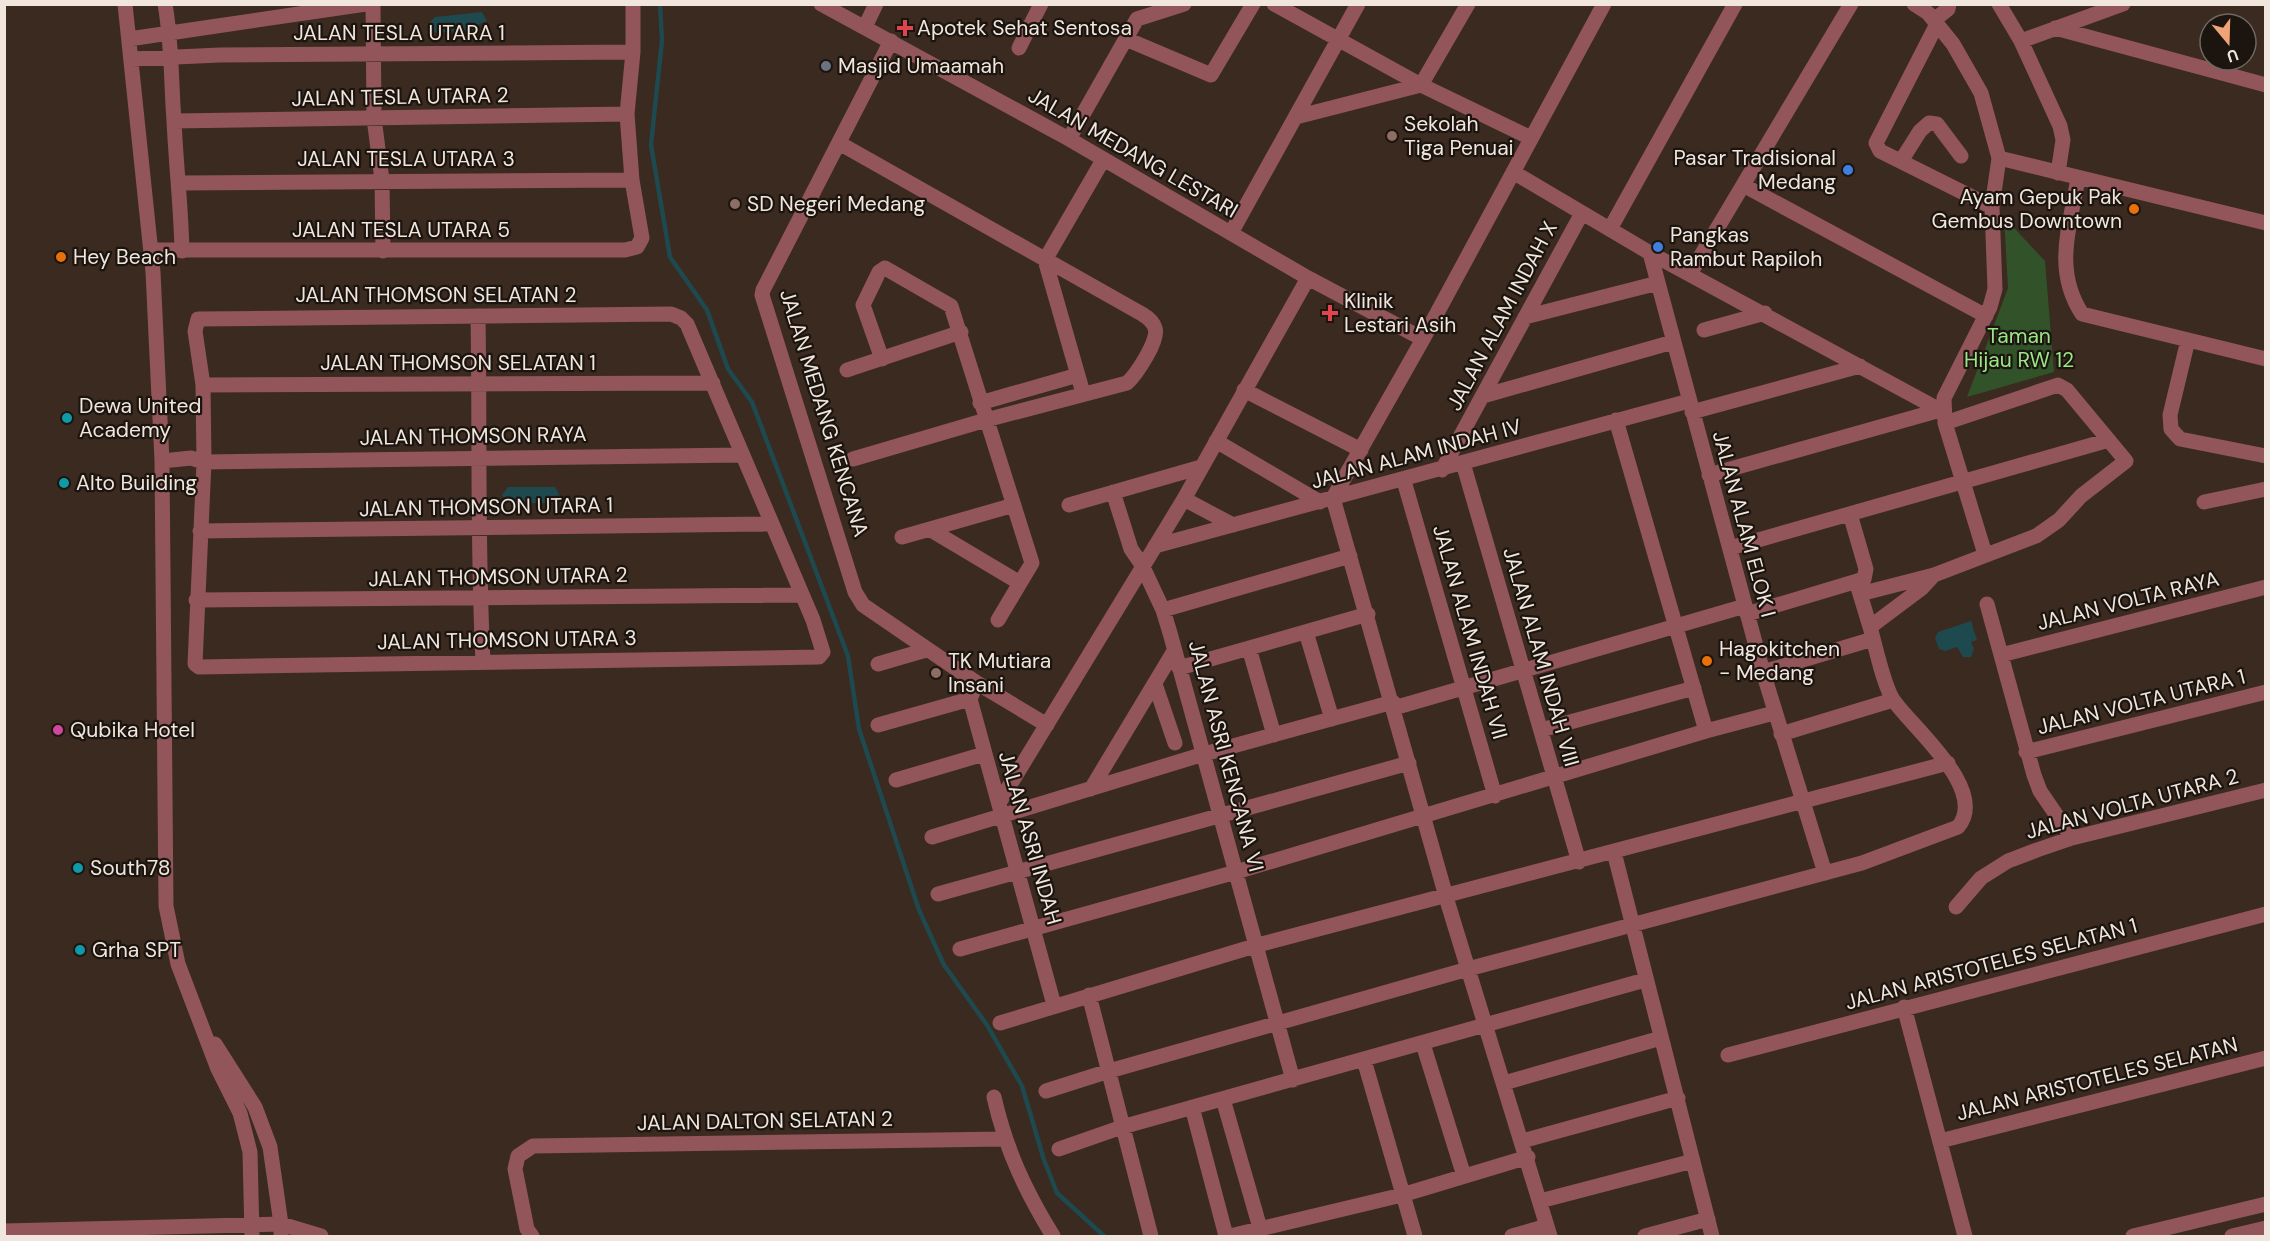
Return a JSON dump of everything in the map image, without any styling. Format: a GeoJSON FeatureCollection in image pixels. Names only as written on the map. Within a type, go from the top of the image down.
{"type":"FeatureCollection","features":[{"type":"Feature","properties":{"kind":"street"},"geometry":{"type":"LineString","coordinates":[[125,4],[151,250],[167,461],[166,906],[176,956],[219,1069],[240,1113],[250,1152],[252,1230]]}},
{"type":"Feature","properties":{"kind":"street"},"geometry":{"type":"LineString","coordinates":[[165,4],[171,34],[169,57],[180,183],[180,251]]}},
{"type":"Feature","properties":{"kind":"street"},"geometry":{"type":"LineString","coordinates":[[129,39],[366,4]]}},
{"type":"Feature","properties":{"kind":"street"},"geometry":{"type":"LineString","coordinates":[[373,4],[374,118],[382,180],[382,251]]}},
{"type":"Feature","properties":{"kind":"street"},"geometry":{"type":"LineString","coordinates":[[632,180],[627,114],[633,52],[633,4]]}},
{"type":"Feature","properties":{"kind":"street","name":"JALAN MEDANG LESTARI"},"geometry":{"type":"LineString","coordinates":[[821,4],[1070,139],[1308,278],[1423,339]]}},
{"type":"Feature","properties":{"kind":"street"},"geometry":{"type":"LineString","coordinates":[[865,27],[876,4]]}},
{"type":"Feature","properties":{"kind":"street"},"geometry":{"type":"LineString","coordinates":[[1019,48],[1041,4]]}},
{"type":"Feature","properties":{"kind":"street"},"geometry":{"type":"LineString","coordinates":[[1126,39],[1211,75],[1253,4]]}},
{"type":"Feature","properties":{"kind":"street"},"geometry":{"type":"LineString","coordinates":[[1274,4],[1421,85],[1531,138]]}},
{"type":"Feature","properties":{"kind":"street"},"geometry":{"type":"LineString","coordinates":[[1231,233],[1358,4]]}},
{"type":"Feature","properties":{"kind":"street"},"geometry":{"type":"LineString","coordinates":[[1296,117],[1421,85],[1468,4]]}},
{"type":"Feature","properties":{"kind":"street"},"geometry":{"type":"LineString","coordinates":[[1327,500],[1361,450],[1423,339],[1604,4]]}},
{"type":"Feature","properties":{"kind":"street"},"geometry":{"type":"LineString","coordinates":[[1610,229],[1735,4]]}},
{"type":"Feature","properties":{"kind":"street"},"geometry":{"type":"LineString","coordinates":[[1690,274],[1851,4]]}},
{"type":"Feature","properties":{"kind":"street"},"geometry":{"type":"LineString","coordinates":[[1914,4],[1936,22],[1953,44],[1982,93],[1999,158],[1992,207],[1995,289],[1986,316],[1947,392],[1943,414],[1985,554]]}},
{"type":"Feature","properties":{"kind":"street"},"geometry":{"type":"LineString","coordinates":[[1949,4],[1948,9],[1936,22],[1876,143],[1880,151],[1992,207]]}},
{"type":"Feature","properties":{"kind":"street"},"geometry":{"type":"LineString","coordinates":[[1999,4],[2020,41],[2060,126],[2062,140],[2058,173]]}},
{"type":"Feature","properties":{"kind":"street"},"geometry":{"type":"LineString","coordinates":[[2020,41],[2123,4]]}},
{"type":"Feature","properties":{"kind":"street"},"geometry":{"type":"LineString","coordinates":[[1070,139],[1138,18],[1181,5]]}},
{"type":"Feature","properties":{"kind":"street"},"geometry":{"type":"LineString","coordinates":[[219,26],[220,55]]}},
{"type":"Feature","properties":{"kind":"street"},"geometry":{"type":"LineString","coordinates":[[2055,28],[2265,85]]}},
{"type":"Feature","properties":{"kind":"street","name":"JALAN MEDANG KENCANA"},"geometry":{"type":"LineString","coordinates":[[891,41],[762,296],[855,592],[863,604],[926,650],[1047,724]]}},
{"type":"Feature","properties":{"kind":"street","name":"JALAN TESLA UTARA 1"},"geometry":{"type":"LineString","coordinates":[[132,59],[220,55],[633,52]]}},
{"type":"Feature","properties":{"kind":"street","name":"JALAN TESLA UTARA 2"},"geometry":{"type":"LineString","coordinates":[[174,121],[627,114]]}},
{"type":"Feature","properties":{"kind":"street"},"geometry":{"type":"LineString","coordinates":[[1901,161],[1920,131],[1929,123],[1937,124],[1961,156]]}},
{"type":"Feature","properties":{"kind":"street"},"geometry":{"type":"LineString","coordinates":[[839,143],[1142,314],[1155,327],[1156,336],[1134,377],[1127,383],[1083,393],[852,459]]}},
{"type":"Feature","properties":{"kind":"street"},"geometry":{"type":"LineString","coordinates":[[1999,158],[2265,223]]}},
{"type":"Feature","properties":{"kind":"street"},"geometry":{"type":"LineString","coordinates":[[1083,393],[1045,260],[1103,160]]}},
{"type":"Feature","properties":{"kind":"street"},"geometry":{"type":"LineString","coordinates":[[1513,172],[1650,252],[1765,313],[1943,414]]}},
{"type":"Feature","properties":{"kind":"street"},"geometry":{"type":"LineString","coordinates":[[2078,178],[2063,264],[2068,284],[2082,314],[2265,359]]}},
{"type":"Feature","properties":{"kind":"street","name":"JALAN TESLA UTARA 5"},"geometry":{"type":"LineString","coordinates":[[151,250],[626,250],[637,247],[642,238],[632,180]]}},
{"type":"Feature","properties":{"kind":"street","name":"JALAN TESLA UTARA 3"},"geometry":{"type":"LineString","coordinates":[[180,183],[632,180]]}},
{"type":"Feature","properties":{"kind":"street"},"geometry":{"type":"LineString","coordinates":[[1743,185],[1986,316]]}},
{"type":"Feature","properties":{"kind":"street","name":"JALAN ALAM INDAH X"},"geometry":{"type":"LineString","coordinates":[[1442,470],[1582,213]]}},
{"type":"Feature","properties":{"kind":"street","name":"JALAN ALAM ELOK I"},"geometry":{"type":"LineString","coordinates":[[1650,252],[1762,672],[1803,800],[1818,875]]}},
{"type":"Feature","properties":{"kind":"street"},"geometry":{"type":"LineString","coordinates":[[882,359],[863,305],[879,272],[885,268],[951,306],[961,332],[980,403],[1032,563],[998,620]]}},
{"type":"Feature","properties":{"kind":"street"},"geometry":{"type":"LineString","coordinates":[[1002,812],[1047,724],[1184,499],[1308,278]]}},
{"type":"Feature","properties":{"kind":"street"},"geometry":{"type":"LineString","coordinates":[[1525,317],[1659,283]]}},
{"type":"Feature","properties":{"kind":"street"},"geometry":{"type":"LineString","coordinates":[[1704,330],[1765,313]]}},
{"type":"Feature","properties":{"kind":"street","name":"JALAN THOMSON SELATAN 2"},"geometry":{"type":"LineString","coordinates":[[203,385],[195,331],[196,320],[201,318],[671,314],[681,318],[687,324],[713,383]]}},
{"type":"Feature","properties":{"kind":"street"},"geometry":{"type":"LineString","coordinates":[[478,316],[481,457],[480,598],[483,661]]}},
{"type":"Feature","properties":{"kind":"street"},"geometry":{"type":"LineString","coordinates":[[847,370],[961,332]]}},
{"type":"Feature","properties":{"kind":"street"},"geometry":{"type":"LineString","coordinates":[[2188,340],[2170,415],[2171,429],[2180,439],[2265,456]]}},
{"type":"Feature","properties":{"kind":"street"},"geometry":{"type":"LineString","coordinates":[[1483,396],[1673,342]]}},
{"type":"Feature","properties":{"kind":"street","name":"JALAN ALAM INDAH IV"},"geometry":{"type":"LineString","coordinates":[[1155,546],[1404,481],[1616,420],[1690,407],[1860,366]]}},
{"type":"Feature","properties":{"kind":"street"},"geometry":{"type":"LineString","coordinates":[[980,403],[1078,375]]}},
{"type":"Feature","properties":{"kind":"street"},"geometry":{"type":"LineString","coordinates":[[713,383],[801,595]]}},
{"type":"Feature","properties":{"kind":"street","name":"JALAN THOMSON SELATAN 1"},"geometry":{"type":"LineString","coordinates":[[203,385],[713,383]]}},
{"type":"Feature","properties":{"kind":"street"},"geometry":{"type":"LineString","coordinates":[[196,600],[203,385]]}},
{"type":"Feature","properties":{"kind":"street"},"geometry":{"type":"LineString","coordinates":[[932,837],[1002,812],[1091,789],[1204,754],[1332,719],[1525,671],[1676,626],[1860,585],[1934,575],[2036,536],[2059,520],[2081,496],[2124,465],[2126,461],[2067,390],[2058,385],[1709,475]]}},
{"type":"Feature","properties":{"kind":"street"},"geometry":{"type":"LineString","coordinates":[[1244,390],[1361,450]]}},
{"type":"Feature","properties":{"kind":"street"},"geometry":{"type":"LineString","coordinates":[[1616,420],[1706,730]]}},
{"type":"Feature","properties":{"kind":"street"},"geometry":{"type":"LineString","coordinates":[[1730,548],[2109,440]]}},
{"type":"Feature","properties":{"kind":"street"},"geometry":{"type":"LineString","coordinates":[[1216,441],[1327,500],[1350,556],[1363,615],[1394,705],[1468,969],[1528,1157],[1548,1231],[1512,1236]]}},
{"type":"Feature","properties":{"kind":"street","name":"JALAN THOMSON RAYA"},"geometry":{"type":"LineString","coordinates":[[167,461],[179,465],[200,462],[742,454]]}},
{"type":"Feature","properties":{"kind":"street","name":"JALAN ALAM INDAH VIII"},"geometry":{"type":"LineString","coordinates":[[1463,463],[1579,862]]}},
{"type":"Feature","properties":{"kind":"street"},"geometry":{"type":"LineString","coordinates":[[1069,505],[1201,467]]}},
{"type":"Feature","properties":{"kind":"street","name":"JALAN ALAM INDAH VII"},"geometry":{"type":"LineString","coordinates":[[1404,481],[1495,796]]}},
{"type":"Feature","properties":{"kind":"street"},"geometry":{"type":"LineString","coordinates":[[2204,502],[2265,489]]}},
{"type":"Feature","properties":{"kind":"street","name":"JALAN ASRI KENCANA VI"},"geometry":{"type":"LineString","coordinates":[[1113,492],[1131,549],[1142,565],[1163,610],[1204,754],[1225,813],[1236,872],[1258,945],[1293,1080]]}},
{"type":"Feature","properties":{"kind":"street"},"geometry":{"type":"LineString","coordinates":[[1184,499],[1233,525]]}},
{"type":"Feature","properties":{"kind":"street"},"geometry":{"type":"LineString","coordinates":[[902,537],[1014,505]]}},
{"type":"Feature","properties":{"kind":"street"},"geometry":{"type":"LineString","coordinates":[[1046,1091],[1468,969],[1862,863],[1958,827],[1963,820],[1965,801],[1948,763],[1929,737],[1893,700],[1871,633],[1860,585],[1866,569],[1850,514]]}},
{"type":"Feature","properties":{"kind":"street","name":"JALAN THOMSON UTARA 1"},"geometry":{"type":"LineString","coordinates":[[200,531],[772,524]]}},
{"type":"Feature","properties":{"kind":"street"},"geometry":{"type":"LineString","coordinates":[[931,530],[1020,583]]}},
{"type":"Feature","properties":{"kind":"street"},"geometry":{"type":"LineString","coordinates":[[1163,610],[1350,556]]}},
{"type":"Feature","properties":{"kind":"street"},"geometry":{"type":"LineString","coordinates":[[1762,672],[1871,633],[1934,575]]}},
{"type":"Feature","properties":{"kind":"street","name":"JALAN VOLTA RAYA"},"geometry":{"type":"LineString","coordinates":[[2001,655],[2265,587]]}},
{"type":"Feature","properties":{"kind":"street","name":"JALAN THOMSON UTARA 2"},"geometry":{"type":"LineString","coordinates":[[196,600],[801,595]]}},
{"type":"Feature","properties":{"kind":"street","name":"JALAN THOMSON UTARA 3"},"geometry":{"type":"LineString","coordinates":[[196,600],[194,662],[199,667],[483,661],[815,658],[823,652],[823,646],[801,595]]}},
{"type":"Feature","properties":{"kind":"street"},"geometry":{"type":"LineString","coordinates":[[1987,604],[2026,752],[2040,791],[2072,838]]}},
{"type":"Feature","properties":{"kind":"street"},"geometry":{"type":"LineString","coordinates":[[1179,668],[1363,615]]}},
{"type":"Feature","properties":{"kind":"street"},"geometry":{"type":"LineString","coordinates":[[1306,632],[1332,719]]}},
{"type":"Feature","properties":{"kind":"street"},"geometry":{"type":"LineString","coordinates":[[1249,648],[1274,735]]}},
{"type":"Feature","properties":{"kind":"street"},"geometry":{"type":"LineString","coordinates":[[878,664],[926,650]]}},
{"type":"Feature","properties":{"kind":"street"},"geometry":{"type":"LineString","coordinates":[[1091,789],[1174,651]]}},
{"type":"Feature","properties":{"kind":"street"},"geometry":{"type":"LineString","coordinates":[[878,725],[970,699],[977,683]]}},
{"type":"Feature","properties":{"kind":"street"},"geometry":{"type":"LineString","coordinates":[[1155,684],[1175,743]]}},
{"type":"Feature","properties":{"kind":"street"},"geometry":{"type":"LineString","coordinates":[[1541,730],[1694,688]]}},
{"type":"Feature","properties":{"kind":"street","name":"JALAN VOLTA UTARA 1"},"geometry":{"type":"LineString","coordinates":[[2026,752],[2265,692]]}},
{"type":"Feature","properties":{"kind":"street","name":"JALAN ASRI INDAH"},"geometry":{"type":"LineString","coordinates":[[970,699],[1019,872],[1030,930],[1054,1005]]}},
{"type":"Feature","properties":{"kind":"street"},"geometry":{"type":"LineString","coordinates":[[1781,734],[1893,700]]}},
{"type":"Feature","properties":{"kind":"street"},"geometry":{"type":"LineString","coordinates":[[960,949],[1236,872],[1495,796],[1706,730],[1774,713]]}},
{"type":"Feature","properties":{"kind":"street"},"geometry":{"type":"LineString","coordinates":[[896,780],[984,754]]}},
{"type":"Feature","properties":{"kind":"street"},"geometry":{"type":"LineString","coordinates":[[938,894],[1409,763]]}},
{"type":"Feature","properties":{"kind":"street"},"geometry":{"type":"LineString","coordinates":[[1000,1023],[1258,945],[1948,763]]}},
{"type":"Feature","properties":{"kind":"street","name":"JALAN VOLTA UTARA 2"},"geometry":{"type":"LineString","coordinates":[[1956,907],[1981,878],[2008,861],[2072,838],[2265,790]]}},
{"type":"Feature","properties":{"kind":"street"},"geometry":{"type":"LineString","coordinates":[[1614,852],[1630,926],[1678,1098],[1712,1236]]}},
{"type":"Feature","properties":{"kind":"street","name":"JALAN ARISTOTELES SELATAN 1"},"geometry":{"type":"LineString","coordinates":[[1728,1056],[1904,1007],[2265,914]]}},
{"type":"Feature","properties":{"kind":"street"},"geometry":{"type":"LineString","coordinates":[[1059,1149],[1122,1127],[1646,980]]}},
{"type":"Feature","properties":{"kind":"street"},"geometry":{"type":"LineString","coordinates":[[1089,995],[1151,1236]]}},
{"type":"Feature","properties":{"kind":"street"},"geometry":{"type":"LineString","coordinates":[[1904,1007],[1965,1236]]}},
{"type":"Feature","properties":{"kind":"street"},"geometry":{"type":"LineString","coordinates":[[206,1032],[230,1064],[255,1107],[270,1147],[281,1230]]}},
{"type":"Feature","properties":{"kind":"street"},"geometry":{"type":"LineString","coordinates":[[1504,1083],[1661,1038]]}},
{"type":"Feature","properties":{"kind":"street"},"geometry":{"type":"LineString","coordinates":[[1423,1044],[1464,1176]]}},
{"type":"Feature","properties":{"kind":"street","name":"JALAN ARISTOTELES SELATAN"},"geometry":{"type":"LineString","coordinates":[[1940,1141],[2265,1058]]}},
{"type":"Feature","properties":{"kind":"street"},"geometry":{"type":"LineString","coordinates":[[1364,1060],[1414,1236]]}},
{"type":"Feature","properties":{"kind":"street"},"geometry":{"type":"LineString","coordinates":[[994,1097],[1004,1138],[1028,1193],[1053,1236]]}},
{"type":"Feature","properties":{"kind":"street"},"geometry":{"type":"LineString","coordinates":[[1522,1141],[1678,1098]]}},
{"type":"Feature","properties":{"kind":"street"},"geometry":{"type":"LineString","coordinates":[[1223,1099],[1260,1228]]}},
{"type":"Feature","properties":{"kind":"street"},"geometry":{"type":"LineString","coordinates":[[1192,1107],[1228,1236],[1402,1195],[1528,1157]]}},
{"type":"Feature","properties":{"kind":"street","name":"JALAN DALTON SELATAN 2"},"geometry":{"type":"LineString","coordinates":[[532,1236],[527,1229],[515,1169],[518,1156],[533,1146],[1004,1138]]}},
{"type":"Feature","properties":{"kind":"street"},"geometry":{"type":"LineString","coordinates":[[1540,1201],[1693,1161]]}},
{"type":"Feature","properties":{"kind":"street"},"geometry":{"type":"LineString","coordinates":[[2133,1236],[2198,1229],[2265,1204]]}},
{"type":"Feature","properties":{"kind":"street"},"geometry":{"type":"LineString","coordinates":[[1645,1236],[1708,1219]]}},
{"type":"Feature","properties":{"kind":"street"},"geometry":{"type":"LineString","coordinates":[[2232,1236],[2265,1228]]}},
{"type":"Feature","properties":{"kind":"street"},"geometry":{"type":"LineString","coordinates":[[4,1231],[281,1230],[321,1236]]}},
{"type":"Feature","properties":{"kind":"green space","name":"Taman Hijau RW 12"},"geometry":{"type":"Polygon","coordinates":[[[2004,217],[2045,261],[2054,372],[1967,397],[2008,288],[2004,217]]]}},
{"type":"Feature","properties":{"kind":"water"},"geometry":{"type":"Polygon","coordinates":[[[482,12],[487,21],[477,25],[477,29],[436,33],[431,29],[430,22],[435,17],[482,12]]]}},
{"type":"Feature","properties":{"kind":"water"},"geometry":{"type":"Polygon","coordinates":[[[508,487],[555,487],[560,496],[558,499],[549,499],[549,503],[508,503],[502,495],[508,487]]]}},
{"type":"Feature","properties":{"kind":"water"},"geometry":{"type":"Polygon","coordinates":[[[1971,621],[1977,640],[1971,642],[1974,649],[1971,657],[1963,657],[1957,647],[1945,651],[1939,649],[1935,638],[1938,632],[1971,621]]]}},
{"type":"Feature","properties":{"kind":"waterway"},"geometry":{"type":"LineString","coordinates":[[660,4],[662,40],[651,145],[670,257],[707,310],[728,369],[752,402],[848,656],[859,729],[919,910],[944,965],[987,1025],[1022,1086],[1044,1160],[1057,1193],[1104,1236]]}},
{"type":"Feature","properties":{"kind":"place","name":"Apotek Sehat Sentosa"},"geometry":{"type":"Point","coordinates":[905,28]}},
{"type":"Feature","properties":{"kind":"place","name":"Masjid Umaamah"},"geometry":{"type":"Point","coordinates":[826,66]}},
{"type":"Feature","properties":{"kind":"place","name":"Sekolah Tiga Penuai"},"geometry":{"type":"Point","coordinates":[1392,136]}},
{"type":"Feature","properties":{"kind":"place","name":"Pasar Tradisional Medang"},"geometry":{"type":"Point","coordinates":[1848,170]}},
{"type":"Feature","properties":{"kind":"place","name":"SD Negeri Medang"},"geometry":{"type":"Point","coordinates":[735,204]}},
{"type":"Feature","properties":{"kind":"place","name":"Ayam Gepuk Pak Gembus Downtown"},"geometry":{"type":"Point","coordinates":[2134,209]}},
{"type":"Feature","properties":{"kind":"place","name":"Pangkas Rambut Rapiloh"},"geometry":{"type":"Point","coordinates":[1658,247]}},
{"type":"Feature","properties":{"kind":"place","name":"Hey Beach"},"geometry":{"type":"Point","coordinates":[61,257]}},
{"type":"Feature","properties":{"kind":"place","name":"Klinik Lestari Asih"},"geometry":{"type":"Point","coordinates":[1330,313]}},
{"type":"Feature","properties":{"kind":"place","name":"Dewa United Academy"},"geometry":{"type":"Point","coordinates":[67,418]}},
{"type":"Feature","properties":{"kind":"place","name":"Alto Building"},"geometry":{"type":"Point","coordinates":[64,483]}},
{"type":"Feature","properties":{"kind":"place","name":"Hagokitchen - Medang"},"geometry":{"type":"Point","coordinates":[1707,661]}},
{"type":"Feature","properties":{"kind":"place","name":"TK Mutiara Insani"},"geometry":{"type":"Point","coordinates":[936,673]}},
{"type":"Feature","properties":{"kind":"place","name":"Qubika Hotel"},"geometry":{"type":"Point","coordinates":[58,730]}},
{"type":"Feature","properties":{"kind":"place","name":"South78"},"geometry":{"type":"Point","coordinates":[78,868]}},
{"type":"Feature","properties":{"kind":"place","name":"Grha SPT"},"geometry":{"type":"Point","coordinates":[80,950]}}]}
